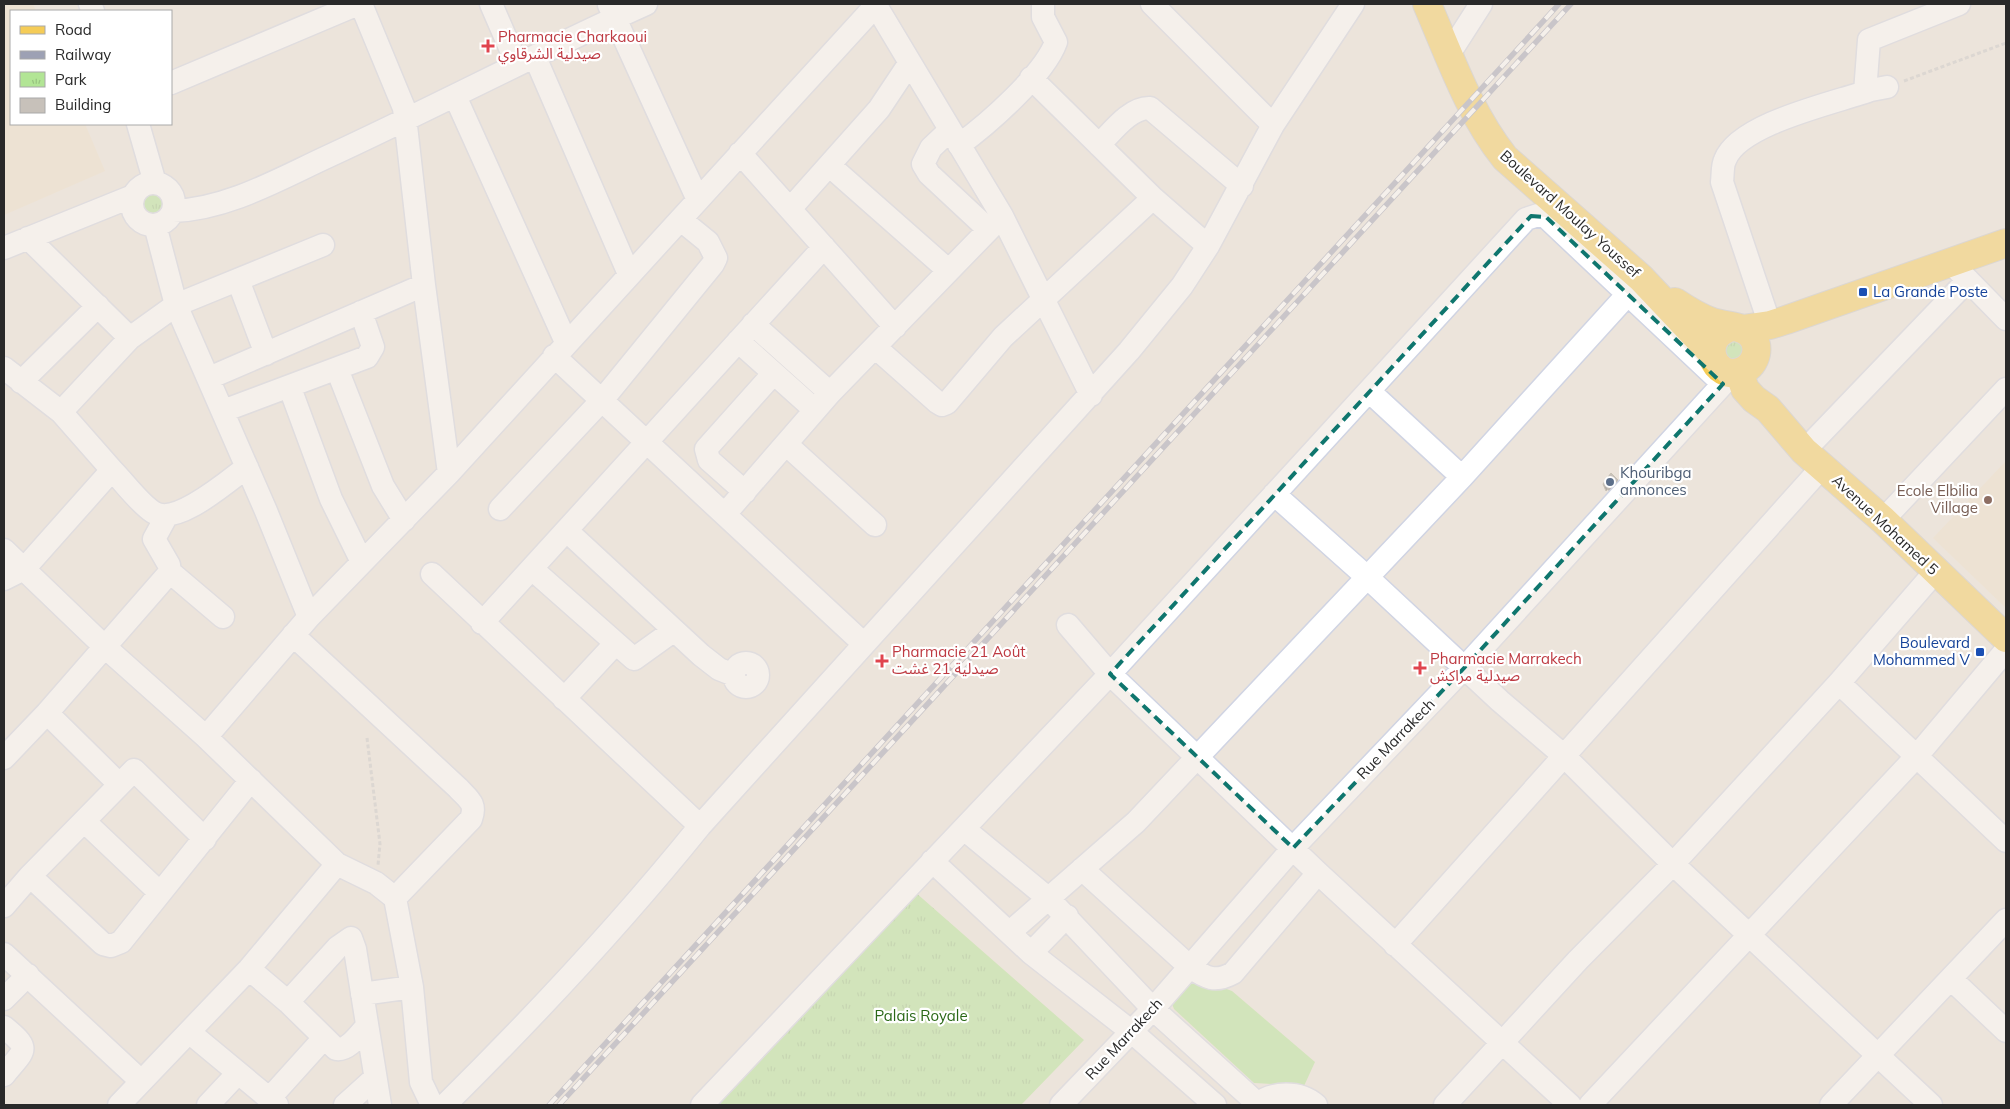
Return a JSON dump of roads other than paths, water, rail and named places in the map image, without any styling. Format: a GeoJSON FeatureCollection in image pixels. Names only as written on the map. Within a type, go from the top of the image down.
{"type":"FeatureCollection","features":[{"type":"Feature","properties":{"kind":"main road","name":"Boulevard Moulay Youssef"},"geometry":{"type":"LineString","coordinates":[[1428,4],[1460,82],[1488,137],[1505,158],[1640,287]]}},
{"type":"Feature","properties":{"kind":"main road"},"geometry":{"type":"LineString","coordinates":[[1711,352],[1714,338],[1725,329],[1770,326],[1805,313],[1959,271],[2006,244]]}},
{"type":"Feature","properties":{"kind":"main road"},"geometry":{"type":"LineString","coordinates":[[1640,287],[1695,315],[1737,328]]}},
{"type":"Feature","properties":{"kind":"main road"},"geometry":{"type":"LineString","coordinates":[[1640,287],[1711,352],[1715,363],[1740,369],[1805,313]]}},
{"type":"Feature","properties":{"kind":"main road","name":"Avenue Mohamed 5"},"geometry":{"type":"LineString","coordinates":[[1737,328],[1752,336],[1740,369],[1745,389],[1754,399],[1768,409],[1814,458],[1883,520],[1935,572],[2006,638]]}},
{"type":"Feature","properties":{"kind":"street"},"geometry":{"type":"LineString","coordinates":[[172,83],[360,4],[400,94],[404,108],[424,285],[449,473]]}},
{"type":"Feature","properties":{"kind":"street"},"geometry":{"type":"LineString","coordinates":[[491,4],[526,61],[629,274]]}},
{"type":"Feature","properties":{"kind":"street"},"geometry":{"type":"LineString","coordinates":[[173,211],[216,206],[405,121],[526,61],[612,11],[646,4]]}},
{"type":"Feature","properties":{"kind":"street"},"geometry":{"type":"LineString","coordinates":[[206,737],[309,617],[449,473],[876,4],[909,64],[954,138],[995,222],[1043,298],[1091,396]]}},
{"type":"Feature","properties":{"kind":"street"},"geometry":{"type":"LineString","coordinates":[[995,222],[929,174],[923,164],[931,148],[985,126],[1031,78],[1053,50],[1056,42],[1043,16],[1043,4]]}},
{"type":"Feature","properties":{"kind":"street"},"geometry":{"type":"LineString","coordinates":[[1152,4],[1273,125]]}},
{"type":"Feature","properties":{"kind":"street"},"geometry":{"type":"LineString","coordinates":[[445,1105],[528,1024],[650,887],[700,826],[1091,396],[1182,286],[1208,246],[1242,186],[1273,125],[1352,4]]}},
{"type":"Feature","properties":{"kind":"street"},"geometry":{"type":"LineString","coordinates":[[1448,54],[1481,4]]}},
{"type":"Feature","properties":{"kind":"street"},"geometry":{"type":"LineString","coordinates":[[1865,92],[1867,45],[1871,38],[1959,4]]}},
{"type":"Feature","properties":{"kind":"street"},"geometry":{"type":"LineString","coordinates":[[612,11],[698,200]]}},
{"type":"Feature","properties":{"kind":"street"},"geometry":{"type":"LineString","coordinates":[[790,209],[879,109],[909,64]]}},
{"type":"Feature","properties":{"kind":"street"},"geometry":{"type":"LineString","coordinates":[[1031,78],[1153,198],[1208,246]]}},
{"type":"Feature","properties":{"kind":"street"},"geometry":{"type":"LineString","coordinates":[[1770,326],[1722,182],[1725,159],[1736,145],[1763,125],[1865,92],[1887,87]]}},
{"type":"Feature","properties":{"kind":"street"},"geometry":{"type":"LineString","coordinates":[[455,96],[560,349],[602,399],[864,644]]}},
{"type":"Feature","properties":{"kind":"street"},"geometry":{"type":"LineString","coordinates":[[1099,145],[1131,114],[1140,109],[1150,108],[1242,186]]}},
{"type":"Feature","properties":{"kind":"street"},"geometry":{"type":"LineString","coordinates":[[138,125],[155,183]]}},
{"type":"Feature","properties":{"kind":"street"},"geometry":{"type":"LineString","coordinates":[[740,153],[895,327]]}},
{"type":"Feature","properties":{"kind":"street"},"geometry":{"type":"LineString","coordinates":[[830,166],[948,270]]}},
{"type":"Feature","properties":{"kind":"street"},"geometry":{"type":"LineString","coordinates":[[155,183],[164,186],[171,193],[174,202],[173,211],[163,223],[155,225],[144,224],[136,217],[132,207],[133,196],[138,188],[146,184],[155,183]]}},
{"type":"Feature","properties":{"kind":"street"},"geometry":{"type":"LineString","coordinates":[[4,248],[31,240],[133,196]]}},
{"type":"Feature","properties":{"kind":"street"},"geometry":{"type":"LineString","coordinates":[[875,347],[942,405],[946,403],[1003,337],[1153,198]]}},
{"type":"Feature","properties":{"kind":"street"},"geometry":{"type":"LineString","coordinates":[[702,1105],[1110,674],[1530,216],[1538,214],[1546,217],[1640,287],[1740,369]]}},
{"type":"Feature","properties":{"kind":"street"},"geometry":{"type":"LineString","coordinates":[[500,509],[602,399],[714,264],[716,258],[708,242],[681,220]]}},
{"type":"Feature","properties":{"kind":"street"},"geometry":{"type":"LineString","coordinates":[[725,514],[787,445],[830,393],[995,222]]}},
{"type":"Feature","properties":{"kind":"street"},"geometry":{"type":"LineString","coordinates":[[155,225],[176,305],[248,467],[309,617]]}},
{"type":"Feature","properties":{"kind":"street"},"geometry":{"type":"LineString","coordinates":[[4,260],[13,258],[31,240]]}},
{"type":"Feature","properties":{"kind":"street"},"geometry":{"type":"LineString","coordinates":[[31,240],[130,338]]}},
{"type":"Feature","properties":{"kind":"street"},"geometry":{"type":"LineString","coordinates":[[61,412],[130,338],[176,305],[324,245]]}},
{"type":"Feature","properties":{"kind":"street"},"geometry":{"type":"LineString","coordinates":[[482,623],[824,247]]}},
{"type":"Feature","properties":{"kind":"street"},"geometry":{"type":"LineString","coordinates":[[1395,945],[1563,756],[1814,458],[1959,271],[2006,319]]}},
{"type":"Feature","properties":{"kind":"street"},"geometry":{"type":"LineString","coordinates":[[238,280],[266,354]]}},
{"type":"Feature","properties":{"kind":"street"},"geometry":{"type":"LineString","coordinates":[[209,378],[424,285]]}},
{"type":"Feature","properties":{"kind":"street"},"geometry":{"type":"LineString","coordinates":[[1010,932],[1136,822],[1640,287]]}},
{"type":"Feature","properties":{"kind":"street"},"geometry":{"type":"LineString","coordinates":[[21,382],[98,306]]}},
{"type":"Feature","properties":{"kind":"street"},"geometry":{"type":"LineString","coordinates":[[223,411],[290,388],[367,357],[373,347],[361,312]]}},
{"type":"Feature","properties":{"kind":"street"},"geometry":{"type":"LineString","coordinates":[[753,324],[830,393]]}},
{"type":"Feature","properties":{"kind":"street"},"geometry":{"type":"LineString","coordinates":[[738,341],[772,374],[815,410]]}},
{"type":"Feature","properties":{"kind":"street"},"geometry":{"type":"LineString","coordinates":[[4,368],[61,412],[112,470],[153,512],[166,517],[180,513],[248,467]]}},
{"type":"Feature","properties":{"kind":"street"},"geometry":{"type":"LineString","coordinates":[[336,369],[383,486],[404,520]]}},
{"type":"Feature","properties":{"kind":"street","name":"Rue Marrakech"},"geometry":{"type":"LineString","coordinates":[[1061,1105],[1153,1010],[1293,848],[1466,667],[1740,369]]}},
{"type":"Feature","properties":{"kind":"street"},"geometry":{"type":"LineString","coordinates":[[744,492],[709,460],[706,449],[772,374]]}},
{"type":"Feature","properties":{"kind":"street"},"geometry":{"type":"LineString","coordinates":[[290,388],[331,499],[362,562]]}},
{"type":"Feature","properties":{"kind":"street"},"geometry":{"type":"LineString","coordinates":[[1883,520],[2006,389]]}},
{"type":"Feature","properties":{"kind":"street"},"geometry":{"type":"LineString","coordinates":[[1370,392],[1462,477]]}},
{"type":"Feature","properties":{"kind":"street"},"geometry":{"type":"LineString","coordinates":[[787,445],[876,525]]}},
{"type":"Feature","properties":{"kind":"street"},"geometry":{"type":"LineString","coordinates":[[4,579],[24,569],[112,470]]}},
{"type":"Feature","properties":{"kind":"street"},"geometry":{"type":"LineString","coordinates":[[1274,494],[1466,667],[1500,701],[1563,756],[1673,864],[1931,1105]]}},
{"type":"Feature","properties":{"kind":"street"},"geometry":{"type":"LineString","coordinates":[[166,517],[154,539],[169,565],[170,572],[223,618]]}},
{"type":"Feature","properties":{"kind":"street"},"geometry":{"type":"LineString","coordinates":[[567,531],[673,631],[719,669],[734,675]]}},
{"type":"Feature","properties":{"kind":"street"},"geometry":{"type":"LineString","coordinates":[[4,550],[105,647],[206,737],[337,864],[376,883],[395,898],[412,987],[421,1082],[432,1105]]}},
{"type":"Feature","properties":{"kind":"street"},"geometry":{"type":"LineString","coordinates":[[532,569],[634,659],[673,631]]}},
{"type":"Feature","properties":{"kind":"street"},"geometry":{"type":"LineString","coordinates":[[4,758],[47,713],[170,572]]}},
{"type":"Feature","properties":{"kind":"street"},"geometry":{"type":"LineString","coordinates":[[1445,1105],[1578,960],[1673,864],[1839,683],[1935,572]]}},
{"type":"Feature","properties":{"kind":"street"},"geometry":{"type":"LineString","coordinates":[[432,574],[700,826]]}},
{"type":"Feature","properties":{"kind":"street"},"geometry":{"type":"LineString","coordinates":[[1068,625],[1110,674],[1198,756],[1318,873],[1500,1043],[1570,1105]]}},
{"type":"Feature","properties":{"kind":"street"},"geometry":{"type":"LineString","coordinates":[[293,635],[473,804],[475,810],[472,819],[395,898]]}},
{"type":"Feature","properties":{"kind":"street"},"geometry":{"type":"LineString","coordinates":[[564,699],[615,644]]}},
{"type":"Feature","properties":{"kind":"street"},"geometry":{"type":"LineString","coordinates":[[1590,1105],[1916,757],[2006,650]]}},
{"type":"Feature","properties":{"kind":"street"},"geometry":{"type":"LineString","coordinates":[[1839,683],[2006,841]]}},
{"type":"Feature","properties":{"kind":"street"},"geometry":{"type":"LineString","coordinates":[[47,713],[119,784]]}},
{"type":"Feature","properties":{"kind":"street"},"geometry":{"type":"LineString","coordinates":[[4,906],[30,876],[134,770],[205,839]]}},
{"type":"Feature","properties":{"kind":"street"},"geometry":{"type":"LineString","coordinates":[[30,876],[103,944],[111,946],[121,942],[251,780]]}},
{"type":"Feature","properties":{"kind":"street"},"geometry":{"type":"LineString","coordinates":[[84,821],[160,893]]}},
{"type":"Feature","properties":{"kind":"street"},"geometry":{"type":"LineString","coordinates":[[964,829],[1049,899],[1067,916],[1153,1010],[1258,1105],[1271,1097],[1297,1095],[1308,1098],[1316,1105]]}},
{"type":"Feature","properties":{"kind":"street"},"geometry":{"type":"LineString","coordinates":[[932,861],[1031,952],[1132,1032],[1206,1102]]}},
{"type":"Feature","properties":{"kind":"street"},"geometry":{"type":"LineString","coordinates":[[120,1105],[249,969],[337,864]]}},
{"type":"Feature","properties":{"kind":"street"},"geometry":{"type":"LineString","coordinates":[[1082,869],[1190,968],[1204,978],[1215,980],[1233,972],[1318,873]]}},
{"type":"Feature","properties":{"kind":"street"},"geometry":{"type":"LineString","coordinates":[[1031,952],[1067,916]]}},
{"type":"Feature","properties":{"kind":"street"},"geometry":{"type":"LineString","coordinates":[[1831,1105],[1877,1054],[2006,920]]}},
{"type":"Feature","properties":{"kind":"street"},"geometry":{"type":"LineString","coordinates":[[288,1002],[338,947],[351,938],[355,948],[366,1027],[380,1105]]}},
{"type":"Feature","properties":{"kind":"street"},"geometry":{"type":"LineString","coordinates":[[4,954],[141,1081]]}},
{"type":"Feature","properties":{"kind":"street"},"geometry":{"type":"LineString","coordinates":[[249,969],[288,1002],[324,1038],[339,1050],[352,1042],[366,1027]]}},
{"type":"Feature","properties":{"kind":"street"},"geometry":{"type":"LineString","coordinates":[[4,999],[28,975]]}},
{"type":"Feature","properties":{"kind":"street"},"geometry":{"type":"LineString","coordinates":[[1951,979],[2006,1031]]}},
{"type":"Feature","properties":{"kind":"street"},"geometry":{"type":"LineString","coordinates":[[362,994],[412,987]]}},
{"type":"Feature","properties":{"kind":"street"},"geometry":{"type":"LineString","coordinates":[[4,1027],[22,1041],[24,1046],[23,1052],[4,1075]]}},
{"type":"Feature","properties":{"kind":"street"},"geometry":{"type":"LineString","coordinates":[[189,1032],[273,1102],[324,1038]]}},
{"type":"Feature","properties":{"kind":"street"},"geometry":{"type":"LineString","coordinates":[[208,1105],[238,1073]]}},
{"type":"Feature","properties":{"kind":"street"},"geometry":{"type":"LineString","coordinates":[[357,1101],[375,1078]]}},
{"type":"Feature","properties":{"kind":"railway"},"geometry":{"type":"LineString","coordinates":[[549,1105],[1559,4]]}},
{"type":"Feature","properties":{"kind":"railway"},"geometry":{"type":"LineString","coordinates":[[559,1105],[1571,4]]}},
{"type":"Feature","properties":{"kind":"place","name":"Pharmacie Charkaoui صيدلية الشرقاوي"},"geometry":{"type":"Point","coordinates":[488,46]}},
{"type":"Feature","properties":{"kind":"place","name":"La Grande Poste"},"geometry":{"type":"Point","coordinates":[1863,292]}},
{"type":"Feature","properties":{"kind":"place","name":"Khouribga annonces"},"geometry":{"type":"Point","coordinates":[1610,482]}},
{"type":"Feature","properties":{"kind":"place","name":"Ecole Elbilia Village"},"geometry":{"type":"Point","coordinates":[1988,500]}},
{"type":"Feature","properties":{"kind":"place","name":"Boulevard Mohammed V"},"geometry":{"type":"Point","coordinates":[1980,652]}},
{"type":"Feature","properties":{"kind":"place","name":"Pharmacie 21 Août صيدلية 21 غشت"},"geometry":{"type":"Point","coordinates":[882,661]}},
{"type":"Feature","properties":{"kind":"place","name":"Pharmacie Marrakech صيدلية مراكش"},"geometry":{"type":"Point","coordinates":[1420,668]}},
{"type":"Feature","properties":{"kind":"park label","name":"Palais Royale"},"geometry":{"type":"Point","coordinates":[921,1016]}}]}
